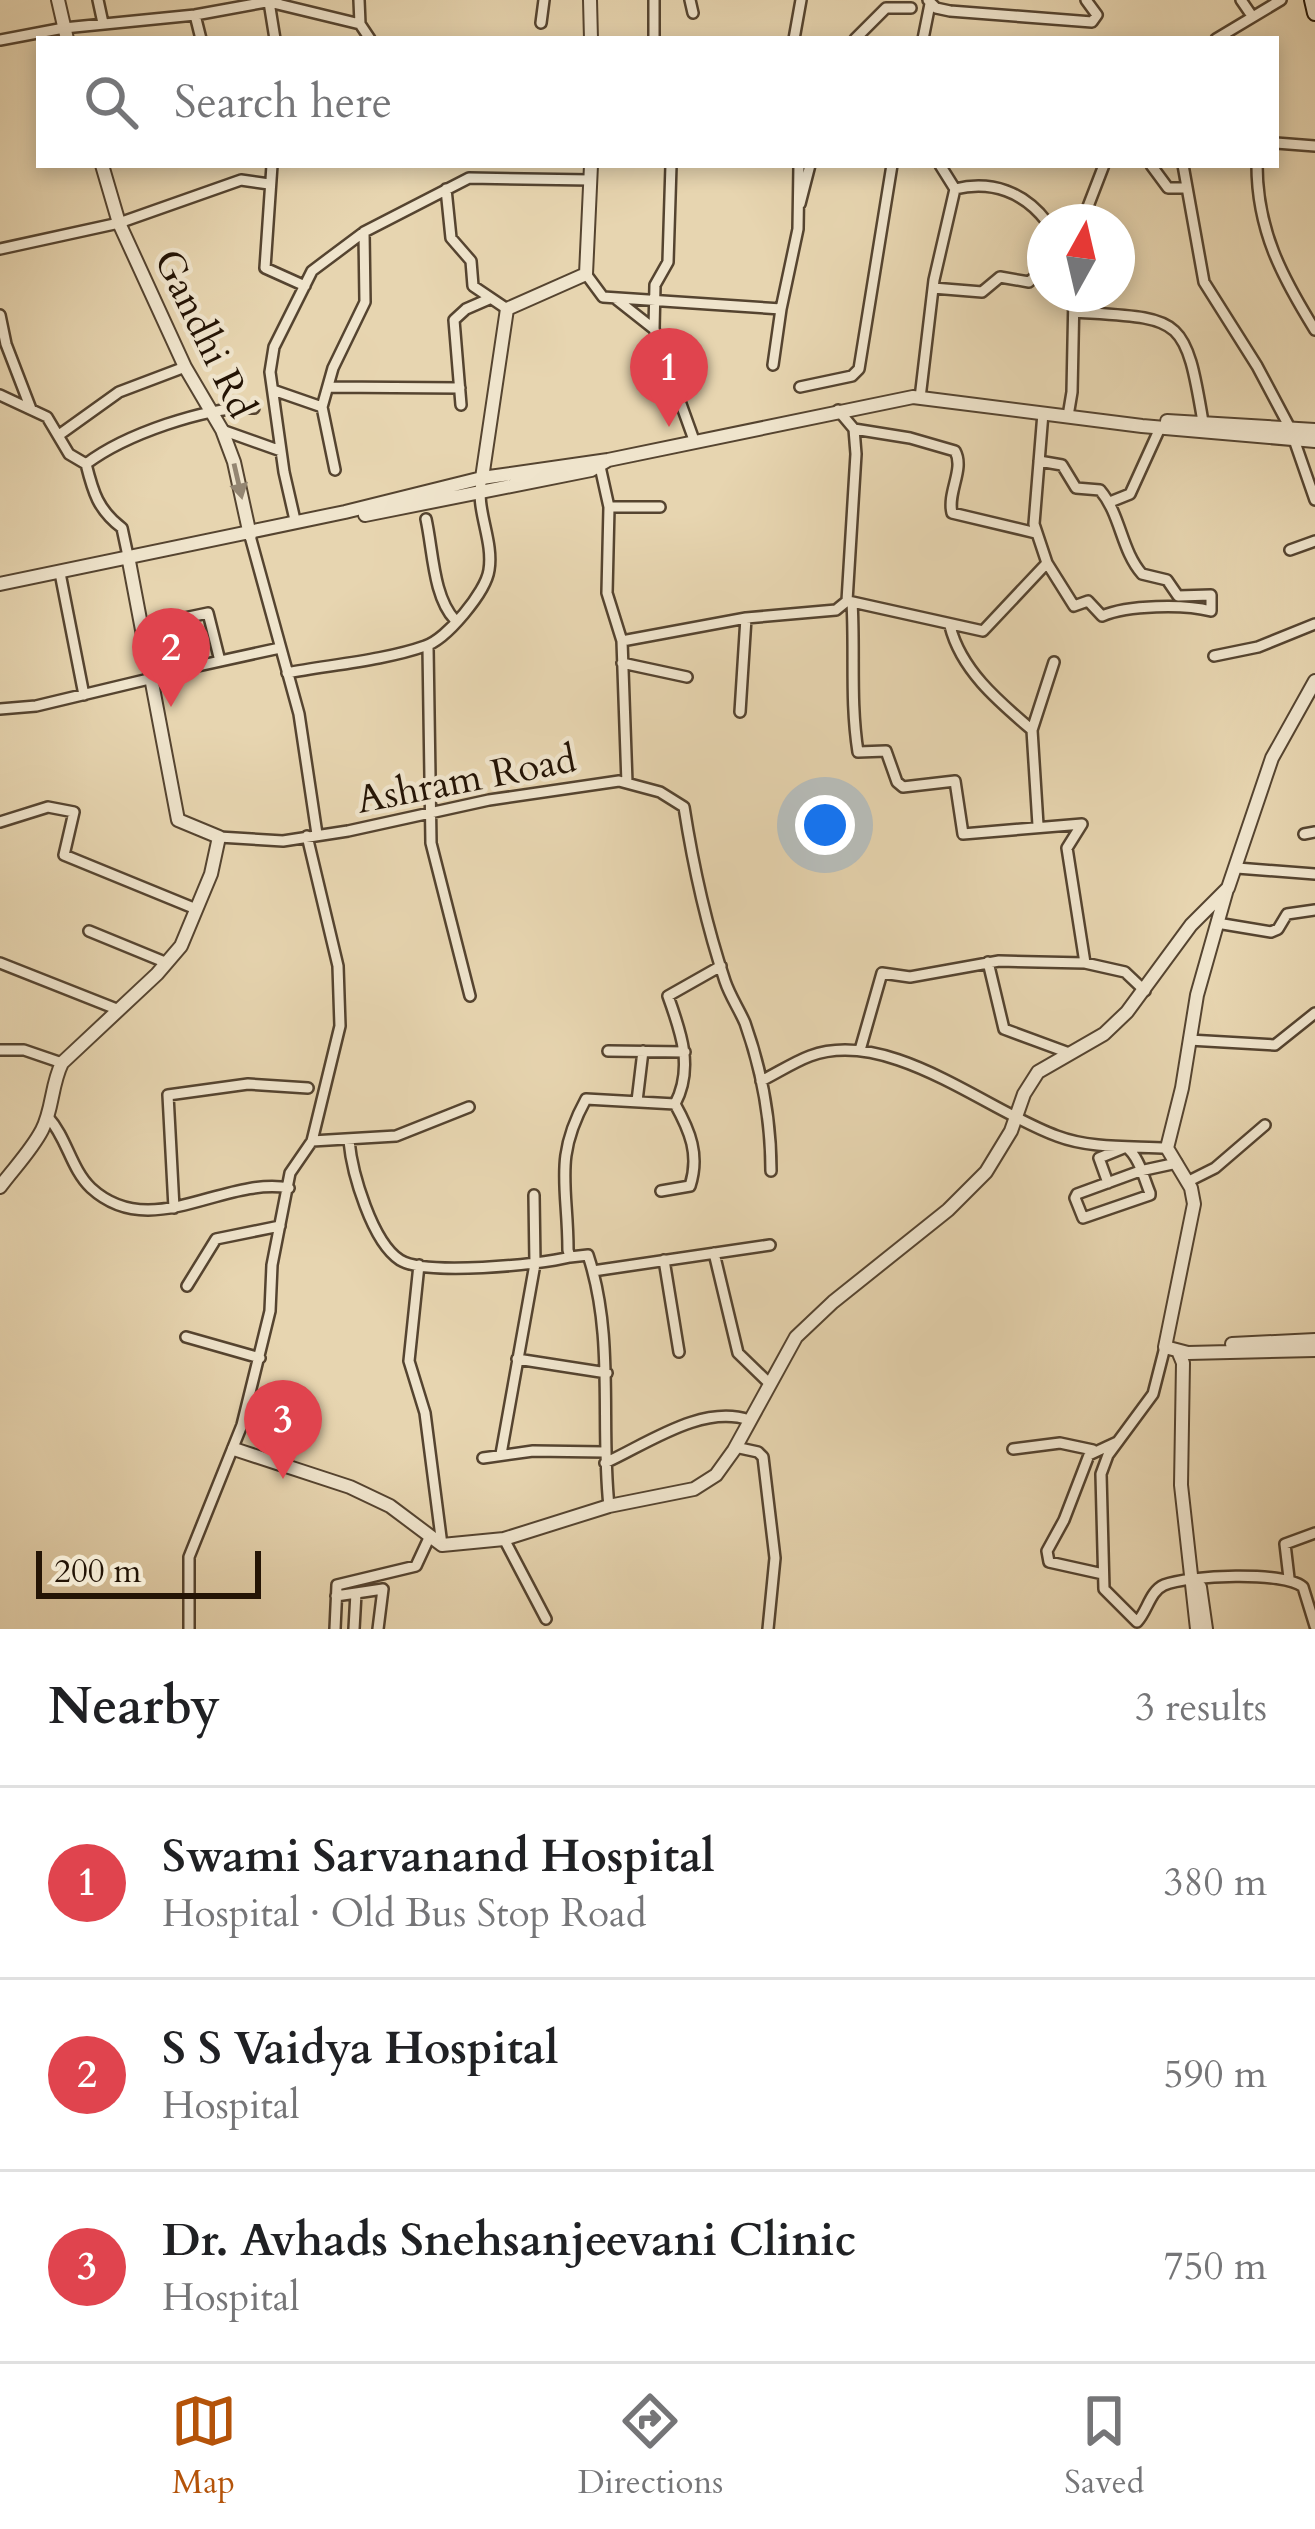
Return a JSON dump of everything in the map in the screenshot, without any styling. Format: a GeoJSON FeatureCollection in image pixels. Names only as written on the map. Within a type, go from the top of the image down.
{"type":"FeatureCollection","features":[{"type":"Feature","properties":{"kind":"main road"},"geometry":{"type":"LineString","coordinates":[[1312,0],[1315,13]]}},
{"type":"Feature","properties":{"kind":"street"},"geometry":{"type":"LineString","coordinates":[[58,0],[66,33],[103,23],[195,15],[273,1],[360,24]]}},
{"type":"Feature","properties":{"kind":"street"},"geometry":{"type":"LineString","coordinates":[[98,0],[103,23]]}},
{"type":"Feature","properties":{"kind":"street"},"geometry":{"type":"LineString","coordinates":[[359,0],[360,24],[368,36]]}},
{"type":"Feature","properties":{"kind":"street"},"geometry":{"type":"LineString","coordinates":[[541,22],[544,0]]}},
{"type":"Feature","properties":{"kind":"street"},"geometry":{"type":"LineString","coordinates":[[590,0],[591,36]]}},
{"type":"Feature","properties":{"kind":"street"},"geometry":{"type":"LineString","coordinates":[[654,0],[654,36]]}},
{"type":"Feature","properties":{"kind":"street"},"geometry":{"type":"LineString","coordinates":[[690,0],[693,13]]}},
{"type":"Feature","properties":{"kind":"street"},"geometry":{"type":"LineString","coordinates":[[795,36],[801,0]]}},
{"type":"Feature","properties":{"kind":"street"},"geometry":{"type":"LineString","coordinates":[[923,36],[929,2],[950,11],[1006,18],[1092,22],[1097,15],[1086,0]]}},
{"type":"Feature","properties":{"kind":"street"},"geometry":{"type":"LineString","coordinates":[[1240,0],[1252,16]]}},
{"type":"Feature","properties":{"kind":"street"},"geometry":{"type":"LineString","coordinates":[[1221,36],[1281,0]]}},
{"type":"Feature","properties":{"kind":"street"},"geometry":{"type":"LineString","coordinates":[[273,1],[275,36]]}},
{"type":"Feature","properties":{"kind":"street"},"geometry":{"type":"LineString","coordinates":[[857,36],[886,8],[911,8]]}},
{"type":"Feature","properties":{"kind":"street"},"geometry":{"type":"LineString","coordinates":[[195,15],[200,36]]}},
{"type":"Feature","properties":{"kind":"street"},"geometry":{"type":"LineString","coordinates":[[0,40],[36,36]]}},
{"type":"Feature","properties":{"kind":"street"},"geometry":{"type":"LineString","coordinates":[[1279,143],[1315,146]]}},
{"type":"Feature","properties":{"kind":"street","name":"Gandhi Rd"},"geometry":{"type":"LineString","coordinates":[[103,168],[119,223],[184,367],[222,430],[249,533]]}},
{"type":"Feature","properties":{"kind":"street"},"geometry":{"type":"LineString","coordinates":[[237,168],[242,180]]}},
{"type":"Feature","properties":{"kind":"street"},"geometry":{"type":"LineString","coordinates":[[272,168],[265,268],[305,286]]}},
{"type":"Feature","properties":{"kind":"street"},"geometry":{"type":"LineString","coordinates":[[464,168],[469,178]]}},
{"type":"Feature","properties":{"kind":"street"},"geometry":{"type":"LineString","coordinates":[[670,168],[668,262],[655,285],[654,329],[694,440]]}},
{"type":"Feature","properties":{"kind":"street"},"geometry":{"type":"LineString","coordinates":[[773,365],[798,229],[799,168]]}},
{"type":"Feature","properties":{"kind":"street"},"geometry":{"type":"LineString","coordinates":[[798,209],[809,168]]}},
{"type":"Feature","properties":{"kind":"street"},"geometry":{"type":"LineString","coordinates":[[800,387],[852,376],[859,369],[892,168]]}},
{"type":"Feature","properties":{"kind":"street"},"geometry":{"type":"LineString","coordinates":[[941,168],[955,189],[994,186],[1030,204]]}},
{"type":"Feature","properties":{"kind":"street"},"geometry":{"type":"LineString","coordinates":[[1089,204],[1103,168]]}},
{"type":"Feature","properties":{"kind":"street"},"geometry":{"type":"LineString","coordinates":[[1153,168],[1168,188],[1186,188]]}},
{"type":"Feature","properties":{"kind":"street"},"geometry":{"type":"LineString","coordinates":[[1183,168],[1204,282],[1257,366],[1292,434],[1315,500]]}},
{"type":"Feature","properties":{"kind":"street"},"geometry":{"type":"LineString","coordinates":[[1257,168],[1260,212],[1280,275],[1315,330]]}},
{"type":"Feature","properties":{"kind":"street"},"geometry":{"type":"LineString","coordinates":[[295,520],[273,390],[274,347],[305,286],[320,262],[364,232],[469,178],[591,172],[586,274],[603,297],[781,309]]}},
{"type":"Feature","properties":{"kind":"street"},"geometry":{"type":"LineString","coordinates":[[0,249],[119,223],[242,180],[269,184]]}},
{"type":"Feature","properties":{"kind":"street"},"geometry":{"type":"LineString","coordinates":[[446,189],[451,238],[471,261],[473,286],[488,299],[507,308],[586,274]]}},
{"type":"Feature","properties":{"kind":"street"},"geometry":{"type":"LineString","coordinates":[[920,398],[933,288],[955,189]]}},
{"type":"Feature","properties":{"kind":"street"},"geometry":{"type":"LineString","coordinates":[[335,470],[322,407],[365,302],[364,232]]}},
{"type":"Feature","properties":{"kind":"street"},"geometry":{"type":"LineString","coordinates":[[933,288],[982,292],[1000,278],[1027,282]]}},
{"type":"Feature","properties":{"kind":"street"},"geometry":{"type":"LineString","coordinates":[[614,298],[654,329]]}},
{"type":"Feature","properties":{"kind":"street"},"geometry":{"type":"LineString","coordinates":[[461,405],[454,320],[466,308],[488,299]]}},
{"type":"Feature","properties":{"kind":"street"},"geometry":{"type":"LineString","coordinates":[[287,673],[428,646],[480,596],[491,546],[480,484],[507,308]]}},
{"type":"Feature","properties":{"kind":"street"},"geometry":{"type":"LineString","coordinates":[[1068,416],[1075,312],[1152,317],[1175,328],[1189,348],[1203,422]]}},
{"type":"Feature","properties":{"kind":"street"},"geometry":{"type":"LineString","coordinates":[[0,315],[31,410]]}},
{"type":"Feature","properties":{"kind":"street"},"geometry":{"type":"LineString","coordinates":[[59,435],[119,392],[184,367]]}},
{"type":"Feature","properties":{"kind":"street"},"geometry":{"type":"LineString","coordinates":[[328,388],[460,388]]}},
{"type":"Feature","properties":{"kind":"street"},"geometry":{"type":"LineString","coordinates":[[273,390],[322,407]]}},
{"type":"Feature","properties":{"kind":"street"},"geometry":{"type":"LineString","coordinates":[[0,395],[46,417],[69,454],[86,464],[105,515],[122,528],[178,820],[219,837],[211,874],[181,946],[62,1063],[47,1117],[27,1154],[0,1187]]}},
{"type":"Feature","properties":{"kind":"street"},"geometry":{"type":"LineString","coordinates":[[249,533],[838,410],[920,398],[1130,422],[1203,422],[1228,429]]}},
{"type":"Feature","properties":{"kind":"street"},"geometry":{"type":"LineString","coordinates":[[86,464],[109,446],[212,412],[254,408]]}},
{"type":"Feature","properties":{"kind":"street"},"geometry":{"type":"LineString","coordinates":[[838,410],[854,429],[849,601],[858,752],[886,752],[897,782],[904,787],[955,782],[963,834],[1076,823],[1083,828],[1067,848],[1085,963]]}},
{"type":"Feature","properties":{"kind":"street"},"geometry":{"type":"LineString","coordinates":[[1039,461],[1062,465],[1076,488],[1100,490],[1142,574],[1167,580],[1178,596],[1211,595],[1211,611],[1177,603],[1151,610],[1114,610],[1102,616],[1088,601],[1074,606],[1047,562],[1036,533],[1034,495],[1043,412]]}},
{"type":"Feature","properties":{"kind":"street"},"geometry":{"type":"LineString","coordinates":[[1130,422],[1160,428],[1292,434],[1315,441]]}},
{"type":"Feature","properties":{"kind":"street"},"geometry":{"type":"LineString","coordinates":[[1110,502],[1129,496],[1160,428]]}},
{"type":"Feature","properties":{"kind":"street"},"geometry":{"type":"LineString","coordinates":[[854,429],[955,451],[959,463],[950,500],[952,513],[1036,533]]}},
{"type":"Feature","properties":{"kind":"street"},"geometry":{"type":"LineString","coordinates":[[222,430],[281,451]]}},
{"type":"Feature","properties":{"kind":"street"},"geometry":{"type":"LineString","coordinates":[[1292,434],[1315,430]]}},
{"type":"Feature","properties":{"kind":"street"},"geometry":{"type":"LineString","coordinates":[[602,462],[609,507],[607,593],[622,640],[627,783],[660,791],[684,807],[692,862],[761,1081],[771,1171]]}},
{"type":"Feature","properties":{"kind":"street"},"geometry":{"type":"LineString","coordinates":[[0,586],[480,484]]}},
{"type":"Feature","properties":{"kind":"street"},"geometry":{"type":"LineString","coordinates":[[609,507],[660,507]]}},
{"type":"Feature","properties":{"kind":"street"},"geometry":{"type":"LineString","coordinates":[[426,519],[438,582],[455,620]]}},
{"type":"Feature","properties":{"kind":"street"},"geometry":{"type":"LineString","coordinates":[[189,1629],[189,1557],[234,1449],[260,1358],[290,1173],[312,1141],[331,1071],[341,1008],[312,835],[299,714],[249,533]]}},
{"type":"Feature","properties":{"kind":"street"},"geometry":{"type":"LineString","coordinates":[[1290,550],[1315,541]]}},
{"type":"Feature","properties":{"kind":"street"},"geometry":{"type":"LineString","coordinates":[[622,640],[746,618],[836,610],[849,601],[983,631],[1047,562]]}},
{"type":"Feature","properties":{"kind":"street"},"geometry":{"type":"LineString","coordinates":[[61,576],[84,695]]}},
{"type":"Feature","properties":{"kind":"street"},"geometry":{"type":"LineString","coordinates":[[141,627],[208,613],[220,661]]}},
{"type":"Feature","properties":{"kind":"street"},"geometry":{"type":"LineString","coordinates":[[740,712],[746,618]]}},
{"type":"Feature","properties":{"kind":"street"},"geometry":{"type":"LineString","coordinates":[[1214,656],[1258,647],[1315,624]]}},
{"type":"Feature","properties":{"kind":"street"},"geometry":{"type":"LineString","coordinates":[[950,626],[956,653],[1000,704],[1032,730]]}},
{"type":"Feature","properties":{"kind":"street"},"geometry":{"type":"LineString","coordinates":[[428,646],[431,843],[470,996]]}},
{"type":"Feature","properties":{"kind":"street"},"geometry":{"type":"LineString","coordinates":[[0,709],[84,695],[280,647]]}},
{"type":"Feature","properties":{"kind":"street"},"geometry":{"type":"LineString","coordinates":[[622,662],[687,676]]}},
{"type":"Feature","properties":{"kind":"street"},"geometry":{"type":"LineString","coordinates":[[1037,825],[1032,730],[1054,662]]}},
{"type":"Feature","properties":{"kind":"street"},"geometry":{"type":"LineString","coordinates":[[1167,1148],[1228,888],[1272,758],[1315,681]]}},
{"type":"Feature","properties":{"kind":"street","name":"Ashram Road"},"geometry":{"type":"LineString","coordinates":[[219,837],[283,841],[584,784],[627,783]]}},
{"type":"Feature","properties":{"kind":"street"},"geometry":{"type":"LineString","coordinates":[[0,822],[48,808],[74,812],[64,855],[196,909]]}},
{"type":"Feature","properties":{"kind":"street"},"geometry":{"type":"LineString","coordinates":[[1237,868],[1315,874]]}},
{"type":"Feature","properties":{"kind":"street"},"geometry":{"type":"LineString","coordinates":[[234,1449],[350,1486],[390,1506],[435,1542],[504,1539],[609,1507],[694,1489],[716,1474],[735,1447],[796,1337],[948,1210],[986,1172],[1039,1072],[1104,1034],[1145,991],[1191,925],[1228,888]]}},
{"type":"Feature","properties":{"kind":"street"},"geometry":{"type":"LineString","coordinates":[[1217,923],[1275,931],[1287,914],[1315,910]]}},
{"type":"Feature","properties":{"kind":"street"},"geometry":{"type":"LineString","coordinates":[[89,931],[166,963]]}},
{"type":"Feature","properties":{"kind":"street"},"geometry":{"type":"LineString","coordinates":[[0,962],[119,1010]]}},
{"type":"Feature","properties":{"kind":"street"},"geometry":{"type":"LineString","coordinates":[[988,962],[1004,1030],[1069,1053]]}},
{"type":"Feature","properties":{"kind":"street"},"geometry":{"type":"LineString","coordinates":[[860,1050],[880,974],[910,977],[988,962],[1085,963],[1125,972],[1145,991]]}},
{"type":"Feature","properties":{"kind":"street"},"geometry":{"type":"LineString","coordinates":[[661,1191],[691,1186],[694,1178],[694,1139],[675,1104],[686,1066],[685,1052],[668,996],[722,966]]}},
{"type":"Feature","properties":{"kind":"street"},"geometry":{"type":"LineString","coordinates":[[1189,1040],[1275,1045],[1315,1013]]}},
{"type":"Feature","properties":{"kind":"street"},"geometry":{"type":"LineString","coordinates":[[0,1050],[24,1050],[62,1063]]}},
{"type":"Feature","properties":{"kind":"street"},"geometry":{"type":"LineString","coordinates":[[761,1081],[810,1056],[860,1050],[935,1076],[1006,1109],[1014,1120],[1075,1142],[1167,1148]]}},
{"type":"Feature","properties":{"kind":"street"},"geometry":{"type":"LineString","coordinates":[[608,1051],[685,1052]]}},
{"type":"Feature","properties":{"kind":"street"},"geometry":{"type":"LineString","coordinates":[[637,1101],[643,1052]]}},
{"type":"Feature","properties":{"kind":"street"},"geometry":{"type":"LineString","coordinates":[[174,1208],[168,1095],[248,1084],[308,1088]]}},
{"type":"Feature","properties":{"kind":"street"},"geometry":{"type":"LineString","coordinates":[[569,1257],[563,1186],[566,1137],[586,1099],[675,1104]]}},
{"type":"Feature","properties":{"kind":"street"},"geometry":{"type":"LineString","coordinates":[[312,1141],[405,1134],[469,1107]]}},
{"type":"Feature","properties":{"kind":"street"},"geometry":{"type":"LineString","coordinates":[[47,1117],[60,1131],[92,1189],[135,1210],[174,1208],[258,1187],[289,1188]]}},
{"type":"Feature","properties":{"kind":"street"},"geometry":{"type":"LineString","coordinates":[[1187,1181],[1216,1168],[1265,1125]]}},
{"type":"Feature","properties":{"kind":"street"},"geometry":{"type":"LineString","coordinates":[[349,1141],[351,1165],[386,1247],[404,1263],[535,1264],[588,1255],[607,1373],[604,1458],[609,1507]]}},
{"type":"Feature","properties":{"kind":"street"},"geometry":{"type":"LineString","coordinates":[[1108,1183],[1101,1156],[1126,1148],[1134,1154],[1140,1171],[1148,1197],[1083,1218],[1076,1196],[1140,1171],[1177,1163]]}},
{"type":"Feature","properties":{"kind":"street"},"geometry":{"type":"LineString","coordinates":[[1167,1148],[1187,1181],[1194,1204],[1192,1225],[1172,1349],[1153,1394],[1101,1474],[1107,1594],[1137,1622],[1159,1588],[1195,1580],[1289,1578],[1303,1587],[1314,1617]]}},
{"type":"Feature","properties":{"kind":"street"},"geometry":{"type":"LineString","coordinates":[[501,1454],[535,1264],[534,1196]]}},
{"type":"Feature","properties":{"kind":"street"},"geometry":{"type":"LineString","coordinates":[[187,1286],[216,1239],[280,1226]]}},
{"type":"Feature","properties":{"kind":"street"},"geometry":{"type":"LineString","coordinates":[[593,1271],[770,1245]]}},
{"type":"Feature","properties":{"kind":"street"},"geometry":{"type":"LineString","coordinates":[[714,1253],[738,1353],[770,1384]]}},
{"type":"Feature","properties":{"kind":"street"},"geometry":{"type":"LineString","coordinates":[[664,1260],[679,1352]]}},
{"type":"Feature","properties":{"kind":"street"},"geometry":{"type":"LineString","coordinates":[[334,1629],[337,1585],[416,1567],[435,1542],[425,1413],[409,1361],[419,1264]]}},
{"type":"Feature","properties":{"kind":"street"},"geometry":{"type":"LineString","coordinates":[[186,1337],[260,1358]]}},
{"type":"Feature","properties":{"kind":"street"},"geometry":{"type":"LineString","coordinates":[[1172,1349],[1315,1340]]}},
{"type":"Feature","properties":{"kind":"street"},"geometry":{"type":"LineString","coordinates":[[1172,1349],[1315,1350]]}},
{"type":"Feature","properties":{"kind":"street"},"geometry":{"type":"LineString","coordinates":[[1172,1349],[1183,1363],[1182,1480],[1202,1629]]}},
{"type":"Feature","properties":{"kind":"street"},"geometry":{"type":"LineString","coordinates":[[517,1359],[607,1373]]}},
{"type":"Feature","properties":{"kind":"street"},"geometry":{"type":"LineString","coordinates":[[482,1458],[501,1454],[604,1458],[698,1420],[728,1413],[748,1420]]}},
{"type":"Feature","properties":{"kind":"street"},"geometry":{"type":"LineString","coordinates":[[1013,1449],[1060,1443],[1093,1450],[1118,1442]]}},
{"type":"Feature","properties":{"kind":"street"},"geometry":{"type":"LineString","coordinates":[[735,1447],[763,1457],[775,1558],[768,1629]]}},
{"type":"Feature","properties":{"kind":"street"},"geometry":{"type":"LineString","coordinates":[[1093,1450],[1047,1557],[1057,1567],[1103,1574]]}},
{"type":"Feature","properties":{"kind":"street"},"geometry":{"type":"LineString","coordinates":[[1289,1578],[1285,1544],[1315,1533]]}},
{"type":"Feature","properties":{"kind":"street"},"geometry":{"type":"LineString","coordinates":[[504,1539],[545,1618]]}},
{"type":"Feature","properties":{"kind":"street"},"geometry":{"type":"LineString","coordinates":[[336,1596],[383,1589],[378,1629]]}},
{"type":"Feature","properties":{"kind":"street"},"geometry":{"type":"LineString","coordinates":[[354,1629],[356,1593]]}},
{"type":"Feature","properties":{"kind":"place","name":"Swami Sarvanand Hospital"},"geometry":{"type":"Point","coordinates":[669,427]}},
{"type":"Feature","properties":{"kind":"place","name":"S S Vaidya Hospital"},"geometry":{"type":"Point","coordinates":[171,707]}},
{"type":"Feature","properties":{"kind":"place","name":"Dr. Avhads Snehsanjeevani Clinic"},"geometry":{"type":"Point","coordinates":[283,1479]}}]}
